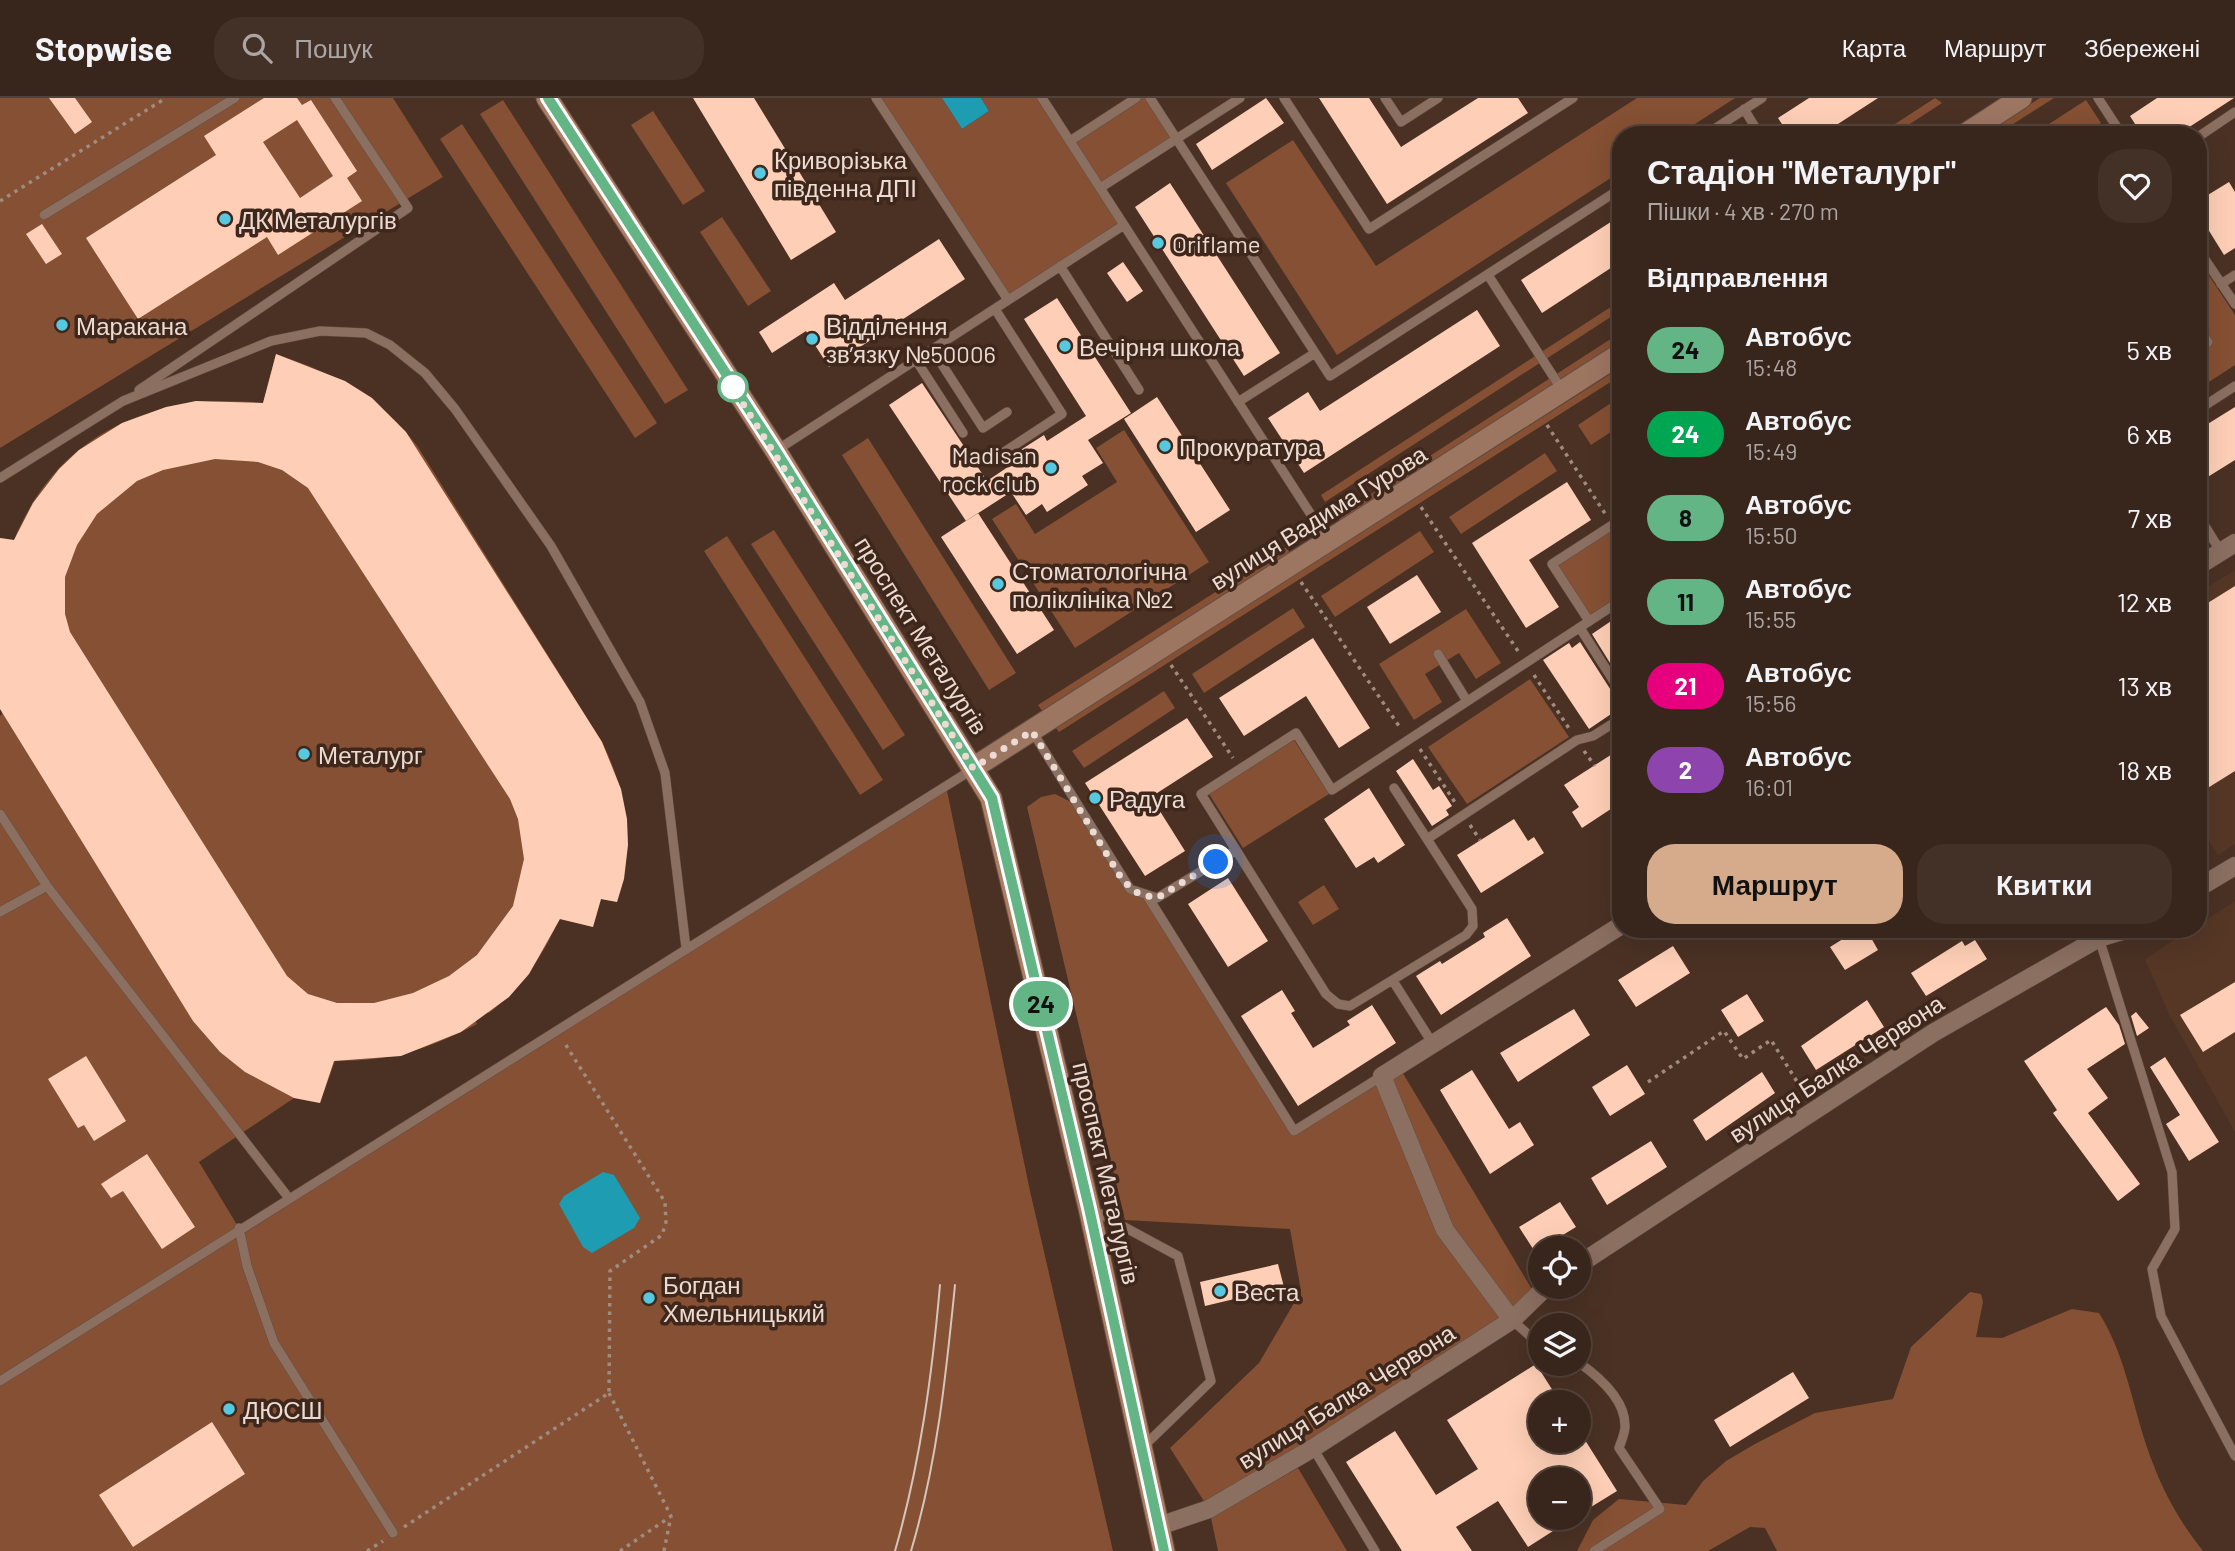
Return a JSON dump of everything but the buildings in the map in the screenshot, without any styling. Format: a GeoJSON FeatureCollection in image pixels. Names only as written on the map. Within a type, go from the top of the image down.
{"type":"FeatureCollection","features":[{"type":"Feature","properties":{"kind":"main road","name":"проспект Металургів"},"geometry":{"type":"LineString","coordinates":[[547,98],[776,451],[992,798],[1089,1208],[1164,1551]]}},
{"type":"Feature","properties":{"kind":"street"},"geometry":{"type":"LineString","coordinates":[[1978,126],[2021,98]]}},
{"type":"Feature","properties":{"kind":"street","name":"вулиця Вадима Гурова"},"geometry":{"type":"LineString","coordinates":[[973,768],[1612,359]]}},
{"type":"Feature","properties":{"kind":"street"},"geometry":{"type":"LineString","coordinates":[[2207,560],[2228,547]]}},
{"type":"Feature","properties":{"kind":"street"},"geometry":{"type":"LineString","coordinates":[[2207,883],[2235,866]]}},
{"type":"Feature","properties":{"kind":"street"},"geometry":{"type":"LineString","coordinates":[[1512,1320],[1445,1230],[1382,1076],[1612,931]]}},
{"type":"Feature","properties":{"kind":"street","name":"вулиця Балка Червона"},"geometry":{"type":"LineString","coordinates":[[1591,1256],[1933,1033],[2088,938]]}},
{"type":"Feature","properties":{"kind":"street","name":"вулиця Балка Червона"},"geometry":{"type":"LineString","coordinates":[[1158,1526],[1209,1509],[1313,1448],[1512,1320],[1534,1299]]}},
{"type":"Feature","properties":{"kind":"lane"},"geometry":{"type":"LineString","coordinates":[[44,215],[236,98]]}},
{"type":"Feature","properties":{"kind":"lane"},"geometry":{"type":"LineString","coordinates":[[0,478],[123,401],[408,208],[335,98]]}},
{"type":"Feature","properties":{"kind":"lane"},"geometry":{"type":"LineString","coordinates":[[876,98],[1008,300]]}},
{"type":"Feature","properties":{"kind":"lane"},"geometry":{"type":"LineString","coordinates":[[1042,98],[1329,542]]}},
{"type":"Feature","properties":{"kind":"lane"},"geometry":{"type":"LineString","coordinates":[[1070,141],[1136,98]]}},
{"type":"Feature","properties":{"kind":"lane"},"geometry":{"type":"LineString","coordinates":[[1150,98],[1330,376],[1612,194]]}},
{"type":"Feature","properties":{"kind":"lane"},"geometry":{"type":"LineString","coordinates":[[1100,188],[1240,98]]}},
{"type":"Feature","properties":{"kind":"lane"},"geometry":{"type":"LineString","coordinates":[[1284,98],[1369,229],[1566,100]]}},
{"type":"Feature","properties":{"kind":"lane"},"geometry":{"type":"LineString","coordinates":[[1385,98],[1401,122],[1438,98]]}},
{"type":"Feature","properties":{"kind":"lane"},"geometry":{"type":"LineString","coordinates":[[1718,126],[1762,98]]}},
{"type":"Feature","properties":{"kind":"lane"},"geometry":{"type":"LineString","coordinates":[[2098,98],[2116,126]]}},
{"type":"Feature","properties":{"kind":"lane"},"geometry":{"type":"LineString","coordinates":[[1744,109],[1754,126]]}},
{"type":"Feature","properties":{"kind":"lane"},"geometry":{"type":"LineString","coordinates":[[2207,130],[2235,112]]}},
{"type":"Feature","properties":{"kind":"lane"},"geometry":{"type":"LineString","coordinates":[[776,451],[1124,225]]}},
{"type":"Feature","properties":{"kind":"lane"},"geometry":{"type":"LineString","coordinates":[[2207,263],[2235,304]]}},
{"type":"Feature","properties":{"kind":"lane"},"geometry":{"type":"LineString","coordinates":[[1060,266],[1139,390]]}},
{"type":"Feature","properties":{"kind":"lane"},"geometry":{"type":"LineString","coordinates":[[1488,275],[1563,391]]}},
{"type":"Feature","properties":{"kind":"lane"},"geometry":{"type":"LineString","coordinates":[[2221,284],[2235,275]]}},
{"type":"Feature","properties":{"kind":"lane"},"geometry":{"type":"LineString","coordinates":[[995,309],[1062,414],[995,458]]}},
{"type":"Feature","properties":{"kind":"lane"},"geometry":{"type":"LineString","coordinates":[[123,401],[271,341],[320,331],[366,333],[390,345],[425,373],[455,409],[551,546],[640,702],[665,774],[686,948]]}},
{"type":"Feature","properties":{"kind":"lane"},"geometry":{"type":"LineString","coordinates":[[932,349],[983,428],[1007,412]]}},
{"type":"Feature","properties":{"kind":"lane"},"geometry":{"type":"LineString","coordinates":[[1238,402],[1315,353]]}},
{"type":"Feature","properties":{"kind":"lane"},"geometry":{"type":"LineString","coordinates":[[916,360],[963,433]]}},
{"type":"Feature","properties":{"kind":"lane"},"geometry":{"type":"LineString","coordinates":[[2207,404],[2235,386]]}},
{"type":"Feature","properties":{"kind":"lane"},"geometry":{"type":"LineString","coordinates":[[2207,525],[2228,547]]}},
{"type":"Feature","properties":{"kind":"lane"},"geometry":{"type":"LineString","coordinates":[[1589,621],[1552,564],[1612,526]]}},
{"type":"Feature","properties":{"kind":"lane"},"geometry":{"type":"LineString","coordinates":[[1394,788],[1472,909],[1474,923],[1466,934],[1350,1006],[1332,1000],[1201,794],[1296,733],[1332,790],[1612,606]]}},
{"type":"Feature","properties":{"kind":"lane"},"geometry":{"type":"LineString","coordinates":[[1580,628],[1612,678]]}},
{"type":"Feature","properties":{"kind":"lane"},"geometry":{"type":"LineString","coordinates":[[1438,654],[1467,701]]}},
{"type":"Feature","properties":{"kind":"lane"},"geometry":{"type":"LineString","coordinates":[[1427,839],[1577,740],[1593,736],[1612,724]]}},
{"type":"Feature","properties":{"kind":"lane"},"geometry":{"type":"LineString","coordinates":[[1032,731],[1123,881],[1134,892],[1157,898],[1236,850]]}},
{"type":"Feature","properties":{"kind":"lane"},"geometry":{"type":"LineString","coordinates":[[0,1381],[288,1197],[973,768]]}},
{"type":"Feature","properties":{"kind":"lane"},"geometry":{"type":"LineString","coordinates":[[0,814],[47,886],[288,1197]]}},
{"type":"Feature","properties":{"kind":"lane"},"geometry":{"type":"LineString","coordinates":[[0,912],[47,886]]}},
{"type":"Feature","properties":{"kind":"lane"},"geometry":{"type":"LineString","coordinates":[[1149,897],[1294,1131],[1382,1076]]}},
{"type":"Feature","properties":{"kind":"lane"},"geometry":{"type":"LineString","coordinates":[[2098,938],[2172,1172],[2175,1229],[2152,1269],[2161,1316],[2235,1456]]}},
{"type":"Feature","properties":{"kind":"lane"},"geometry":{"type":"LineString","coordinates":[[1393,981],[1433,1044]]}},
{"type":"Feature","properties":{"kind":"lane"},"geometry":{"type":"LineString","coordinates":[[1089,1208],[1178,1256],[1211,1381],[1141,1448]]}},
{"type":"Feature","properties":{"kind":"lane"},"geometry":{"type":"LineString","coordinates":[[239,1228],[247,1266],[274,1343],[393,1534]]}},
{"type":"Feature","properties":{"kind":"lane"},"geometry":{"type":"LineString","coordinates":[[1512,1320],[1528,1334]]}},
{"type":"Feature","properties":{"kind":"lane"},"geometry":{"type":"LineString","coordinates":[[1591,1371],[1599,1377],[1618,1402],[1626,1427],[1619,1448],[1660,1509],[1594,1551]]}},
{"type":"Feature","properties":{"kind":"lane"},"geometry":{"type":"LineString","coordinates":[[1313,1448],[1375,1551]]}},
{"type":"Feature","properties":{"kind":"path"},"geometry":{"type":"LineString","coordinates":[[0,201],[166,98]]}},
{"type":"Feature","properties":{"kind":"path"},"geometry":{"type":"LineString","coordinates":[[1536,409],[1612,516]]}},
{"type":"Feature","properties":{"kind":"path"},"geometry":{"type":"LineString","coordinates":[[1409,490],[1595,766]]}},
{"type":"Feature","properties":{"kind":"path"},"geometry":{"type":"LineString","coordinates":[[1290,566],[1409,740],[1416,743],[1480,840]]}},
{"type":"Feature","properties":{"kind":"path"},"geometry":{"type":"LineString","coordinates":[[1160,649],[1240,768]]}},
{"type":"Feature","properties":{"kind":"path"},"geometry":{"type":"LineString","coordinates":[[556,1030],[665,1202],[666,1222],[662,1235],[610,1271],[609,1393],[671,1516],[664,1551]]}},
{"type":"Feature","properties":{"kind":"path"},"geometry":{"type":"LineString","coordinates":[[1648,1082],[1724,1031],[1743,1059],[1771,1040],[1815,1110]]}},
{"type":"Feature","properties":{"kind":"path"},"geometry":{"type":"LineString","coordinates":[[367,1551],[609,1393]]}},
{"type":"Feature","properties":{"kind":"path"},"geometry":{"type":"LineString","coordinates":[[620,1551],[671,1516]]}},
{"type":"Feature","properties":{"kind":"shaded area"},"geometry":{"type":"Polygon","coordinates":[[[0,98],[393,98],[443,177],[0,448],[0,98]]]}},
{"type":"Feature","properties":{"kind":"shaded area"},"geometry":{"type":"Polygon","coordinates":[[[876,98],[942,98],[962,129],[989,111],[981,98],[1042,98],[1070,140],[1136,98],[1150,98],[1177,139],[1100,188],[1124,225],[1008,300],[876,98]]]}},
{"type":"Feature","properties":{"kind":"shaded area"},"geometry":{"type":"Polygon","coordinates":[[[1637,98],[1735,98],[1692,126],[1612,126],[1612,177],[1337,355],[1226,183],[1293,140],[1376,266],[1637,98]]]}},
{"type":"Feature","properties":{"kind":"shaded area"},"geometry":{"type":"Polygon","coordinates":[[[1935,98],[1942,103],[1907,126],[1892,126],[1935,98]]]}},
{"type":"Feature","properties":{"kind":"shaded area"},"geometry":{"type":"Polygon","coordinates":[[[2040,98],[2054,98],[2010,126],[1996,126],[2040,98]]]}},
{"type":"Feature","properties":{"kind":"shaded area"},"geometry":{"type":"Polygon","coordinates":[[[503,100],[688,390],[665,404],[480,114],[503,100]]]}},
{"type":"Feature","properties":{"kind":"shaded area"},"geometry":{"type":"Polygon","coordinates":[[[2086,100],[2101,123],[2096,126],[2046,126],[2086,100]]]}},
{"type":"Feature","properties":{"kind":"shaded area"},"geometry":{"type":"Polygon","coordinates":[[[653,111],[705,191],[683,205],[631,125],[653,111]]]}},
{"type":"Feature","properties":{"kind":"shaded area"},"geometry":{"type":"Polygon","coordinates":[[[462,124],[657,423],[635,438],[440,139],[462,124]]]}},
{"type":"Feature","properties":{"kind":"shaded area"},"geometry":{"type":"Polygon","coordinates":[[[722,217],[771,291],[748,306],[700,232],[722,217]]]}},
{"type":"Feature","properties":{"kind":"shaded area"},"geometry":{"type":"Polygon","coordinates":[[[2207,273],[2235,315],[2235,365],[2207,383],[2207,273]]]}},
{"type":"Feature","properties":{"kind":"shaded area"},"geometry":{"type":"Polygon","coordinates":[[[1612,306],[1612,316],[1325,502],[1321,495],[1612,306]]]}},
{"type":"Feature","properties":{"kind":"shaded area"},"geometry":{"type":"Polygon","coordinates":[[[1612,338],[1612,348],[1341,523],[1337,516],[1612,338]]]}},
{"type":"Feature","properties":{"kind":"shaded area"},"geometry":{"type":"Polygon","coordinates":[[[276,354],[317,370],[354,389],[388,414],[418,447],[602,742],[618,781],[627,841],[623,881],[617,902],[601,899],[593,927],[559,919],[530,971],[489,1013],[484,1008],[473,1016],[477,1024],[442,1041],[408,1052],[374,1059],[335,1061],[320,1103],[294,1098],[199,1162],[239,1228],[946,786],[1030,1191],[1113,1551],[0,1551],[0,538],[14,540],[33,503],[56,472],[83,447],[113,428],[147,414],[184,405],[222,401],[263,403],[276,354]]]}},
{"type":"Feature","properties":{"kind":"shaded area"},"geometry":{"type":"Polygon","coordinates":[[[1612,373],[1612,381],[1059,732],[1055,727],[1612,373]]]}},
{"type":"Feature","properties":{"kind":"shaded area"},"geometry":{"type":"Polygon","coordinates":[[[1612,402],[1612,431],[1591,445],[1578,425],[1612,402]]]}},
{"type":"Feature","properties":{"kind":"shaded area"},"geometry":{"type":"Polygon","coordinates":[[[1124,430],[1209,562],[1075,648],[992,519],[1016,504],[1035,534],[1117,482],[1096,448],[1124,430]]]}},
{"type":"Feature","properties":{"kind":"shaded area"},"geometry":{"type":"Polygon","coordinates":[[[868,438],[1016,673],[989,690],[842,455],[868,438]]]}},
{"type":"Feature","properties":{"kind":"shaded area"},"geometry":{"type":"Polygon","coordinates":[[[1545,453],[1557,471],[1461,534],[1449,517],[1545,453]]]}},
{"type":"Feature","properties":{"kind":"shaded area"},"geometry":{"type":"Polygon","coordinates":[[[1612,525],[1612,606],[1589,621],[1552,564],[1612,525]]]}},
{"type":"Feature","properties":{"kind":"shaded area"},"geometry":{"type":"Polygon","coordinates":[[[774,530],[905,735],[883,750],[751,544],[774,530]]]}},
{"type":"Feature","properties":{"kind":"shaded area"},"geometry":{"type":"Polygon","coordinates":[[[1420,531],[1434,552],[1335,617],[1321,596],[1420,531]]]}},
{"type":"Feature","properties":{"kind":"shaded area"},"geometry":{"type":"Polygon","coordinates":[[[727,536],[883,780],[860,795],[704,551],[727,536]]]}},
{"type":"Feature","properties":{"kind":"shaded area"},"geometry":{"type":"Polygon","coordinates":[[[1286,547],[1290,553],[1043,712],[1038,705],[1286,547]]]}},
{"type":"Feature","properties":{"kind":"shaded area"},"geometry":{"type":"Polygon","coordinates":[[[2235,570],[2235,844],[2218,855],[2207,838],[2207,587],[2235,570]]]}},
{"type":"Feature","properties":{"kind":"shaded area"},"geometry":{"type":"Polygon","coordinates":[[[1293,608],[1305,627],[1204,693],[1192,674],[1293,608]]]}},
{"type":"Feature","properties":{"kind":"shaded area"},"geometry":{"type":"Polygon","coordinates":[[[1466,609],[1501,663],[1476,679],[1459,653],[1425,674],[1442,702],[1414,720],[1379,664],[1466,609]]]}},
{"type":"Feature","properties":{"kind":"shaded area"},"geometry":{"type":"Polygon","coordinates":[[[1530,679],[1569,737],[1467,804],[1428,747],[1530,679]]]}},
{"type":"Feature","properties":{"kind":"shaded area"},"geometry":{"type":"Polygon","coordinates":[[[1164,691],[1175,708],[1084,768],[1072,751],[1164,691]]]}},
{"type":"Feature","properties":{"kind":"shaded area"},"geometry":{"type":"Polygon","coordinates":[[[1294,740],[1329,794],[1243,848],[1209,794],[1294,740]]]}},
{"type":"Feature","properties":{"kind":"shaded area"},"geometry":{"type":"Polygon","coordinates":[[[1055,794],[1077,805],[1123,881],[1148,897],[1294,1131],[1398,1065],[1528,1283],[1528,1299],[1531,1299],[1209,1509],[1170,1448],[1259,1363],[1301,1291],[1290,1229],[1125,1220],[1027,807],[1041,797],[1055,794]]]}},
{"type":"Feature","properties":{"kind":"shaded area"},"geometry":{"type":"Polygon","coordinates":[[[1324,885],[1339,909],[1313,925],[1298,902],[1324,885]]]}},
{"type":"Feature","properties":{"kind":"shaded area"},"geometry":{"type":"Polygon","coordinates":[[[2235,901],[2235,1132],[2169,1014],[2145,959],[2177,938],[2207,938],[2207,919],[2235,901]]]}},
{"type":"Feature","properties":{"kind":"shaded area"},"geometry":{"type":"Polygon","coordinates":[[[1970,1292],[1981,1294],[1983,1302],[1976,1337],[2002,1338],[2072,1309],[2099,1313],[2124,1369],[2158,1477],[2175,1510],[2203,1551],[1777,1551],[1765,1528],[1750,1527],[1708,1551],[1577,1551],[1588,1530],[1591,1530],[1593,1520],[1619,1499],[1686,1505],[1703,1481],[1726,1461],[1815,1413],[1893,1399],[1911,1347],[1970,1292]]]}},
{"type":"Feature","properties":{"kind":"shaded area"},"geometry":{"type":"Polygon","coordinates":[[[1298,1468],[1347,1551],[1218,1551],[1211,1518],[1298,1468]]]}},
{"type":"Feature","properties":{"kind":"water"},"geometry":{"type":"Polygon","coordinates":[[[942,98],[981,98],[989,111],[962,129],[942,98]]]}},
{"type":"Feature","properties":{"kind":"water"},"geometry":{"type":"Polygon","coordinates":[[[603,1172],[614,1175],[640,1218],[634,1228],[592,1253],[583,1247],[559,1204],[564,1196],[603,1172]]]}},
{"type":"Feature","properties":{"kind":"tram line"},"geometry":{"type":"LineString","coordinates":[[895,1551],[924,1420],[940,1285]]}},
{"type":"Feature","properties":{"kind":"tram line"},"geometry":{"type":"LineString","coordinates":[[911,1551],[934,1452],[955,1285]]}},
{"type":"Feature","properties":{"kind":"bus line","name":"24"},"geometry":{"type":"LineString","coordinates":[[548,98],[776,451],[992,798],[1089,1208],[1164,1551]]}},
{"type":"Feature","properties":{"kind":"place","name":"Криворізька південна ДПІ"},"geometry":{"type":"Point","coordinates":[760,173]}},
{"type":"Feature","properties":{"kind":"place","name":"ДК Металургів"},"geometry":{"type":"Point","coordinates":[225,219]}},
{"type":"Feature","properties":{"kind":"place","name":"Oriflame"},"geometry":{"type":"Point","coordinates":[1158,243]}},
{"type":"Feature","properties":{"kind":"place","name":"Маракана"},"geometry":{"type":"Point","coordinates":[62,325]}},
{"type":"Feature","properties":{"kind":"place","name":"Відділення зв’язку №50006"},"geometry":{"type":"Point","coordinates":[812,339]}},
{"type":"Feature","properties":{"kind":"place","name":"Вечірня школа"},"geometry":{"type":"Point","coordinates":[1065,346]}},
{"type":"Feature","properties":{"kind":"place","name":"Прокуратура"},"geometry":{"type":"Point","coordinates":[1165,446]}},
{"type":"Feature","properties":{"kind":"place","name":"Madisan rock club"},"geometry":{"type":"Point","coordinates":[1051,468]}},
{"type":"Feature","properties":{"kind":"place","name":"Стоматологічна поліклініка №2"},"geometry":{"type":"Point","coordinates":[998,584]}},
{"type":"Feature","properties":{"kind":"place","name":"Металург"},"geometry":{"type":"Point","coordinates":[304,754]}},
{"type":"Feature","properties":{"kind":"place","name":"Радуга"},"geometry":{"type":"Point","coordinates":[1095,798]}},
{"type":"Feature","properties":{"kind":"place","name":"Веста"},"geometry":{"type":"Point","coordinates":[1220,1291]}},
{"type":"Feature","properties":{"kind":"place","name":"Богдан Хмельницький"},"geometry":{"type":"Point","coordinates":[649,1298]}},
{"type":"Feature","properties":{"kind":"place","name":"ДЮСШ"},"geometry":{"type":"Point","coordinates":[229,1409]}},
{"type":"Feature","properties":{"kind":"route"},"geometry":{"type":"LineString","coordinates":[[733,387],[728,380],[776,451],[973,768],[1032,731],[1123,881],[1139,894],[1157,898],[1216,862]]}}]}
